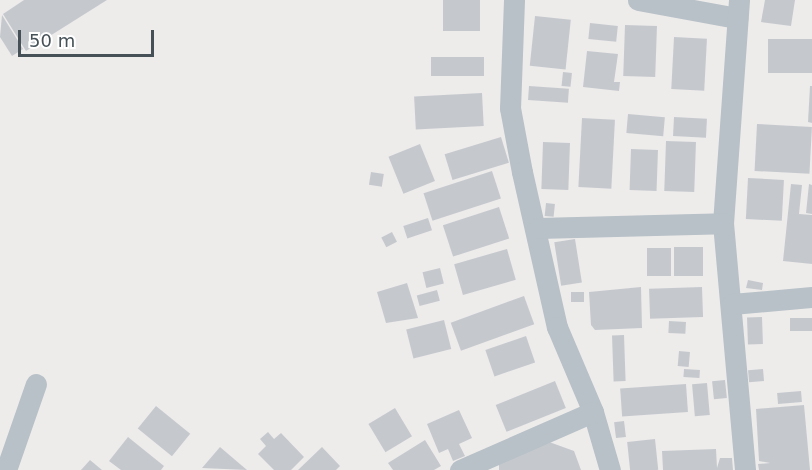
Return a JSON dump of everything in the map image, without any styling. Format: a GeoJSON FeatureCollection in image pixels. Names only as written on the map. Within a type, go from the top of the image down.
{"type":"FeatureCollection","features":[{"type":"Feature","properties":{"kind":"street"},"geometry":{"type":"LineString","coordinates":[[514,0],[510,108],[538,228],[557,327],[593,412],[610,470]]}},
{"type":"Feature","properties":{"kind":"street"},"geometry":{"type":"LineString","coordinates":[[638,0],[738,9],[723,223],[745,470]]}},
{"type":"Feature","properties":{"kind":"street"},"geometry":{"type":"LineString","coordinates":[[538,228],[723,223]]}},
{"type":"Feature","properties":{"kind":"street"},"geometry":{"type":"LineString","coordinates":[[732,304],[812,297]]}},
{"type":"Feature","properties":{"kind":"street"},"geometry":{"type":"LineString","coordinates":[[6,470],[36,384]]}},
{"type":"Feature","properties":{"kind":"street"},"geometry":{"type":"LineString","coordinates":[[460,470],[593,412]]}},
{"type":"Feature","properties":{"kind":"building"},"geometry":{"type":"Polygon","coordinates":[[[24,0],[107,0],[26,51],[3,14],[24,0]]]}},
{"type":"Feature","properties":{"kind":"building"},"geometry":{"type":"Polygon","coordinates":[[[443,0],[480,0],[480,31],[443,31],[443,0]]]}},
{"type":"Feature","properties":{"kind":"building"},"geometry":{"type":"Polygon","coordinates":[[[765,0],[795,0],[791,26],[761,22],[765,0]]]}},
{"type":"Feature","properties":{"kind":"building"},"geometry":{"type":"Polygon","coordinates":[[[2,15],[23,49],[12,56],[0,37],[2,15]]]}},
{"type":"Feature","properties":{"kind":"building"},"geometry":{"type":"Polygon","coordinates":[[[535,16],[571,20],[566,69],[530,66],[535,16]]]}},
{"type":"Feature","properties":{"kind":"building"},"geometry":{"type":"Polygon","coordinates":[[[590,23],[618,26],[616,42],[588,39],[590,23]]]}},
{"type":"Feature","properties":{"kind":"building"},"geometry":{"type":"Polygon","coordinates":[[[625,25],[657,26],[655,77],[623,76],[625,25]]]}},
{"type":"Feature","properties":{"kind":"building"},"geometry":{"type":"Polygon","coordinates":[[[674,37],[707,39],[704,91],[671,89],[674,37]]]}},
{"type":"Feature","properties":{"kind":"building"},"geometry":{"type":"Polygon","coordinates":[[[768,39],[812,39],[812,73],[768,73],[768,39]]]}},
{"type":"Feature","properties":{"kind":"building"},"geometry":{"type":"Polygon","coordinates":[[[587,51],[618,54],[614,82],[620,82],[619,91],[583,87],[587,51]]]}},
{"type":"Feature","properties":{"kind":"building"},"geometry":{"type":"Polygon","coordinates":[[[431,57],[484,57],[484,76],[431,76],[431,57]]]}},
{"type":"Feature","properties":{"kind":"building"},"geometry":{"type":"Polygon","coordinates":[[[563,72],[572,73],[570,87],[562,86],[563,72]]]}},
{"type":"Feature","properties":{"kind":"building"},"geometry":{"type":"Polygon","coordinates":[[[529,86],[569,89],[568,103],[528,100],[529,86]]]}},
{"type":"Feature","properties":{"kind":"building"},"geometry":{"type":"Polygon","coordinates":[[[810,86],[812,86],[812,123],[808,122],[810,86]]]}},
{"type":"Feature","properties":{"kind":"building"},"geometry":{"type":"Polygon","coordinates":[[[482,93],[484,126],[416,130],[414,97],[482,93]]]}},
{"type":"Feature","properties":{"kind":"building"},"geometry":{"type":"Polygon","coordinates":[[[628,114],[665,117],[663,136],[626,133],[628,114]]]}},
{"type":"Feature","properties":{"kind":"building"},"geometry":{"type":"Polygon","coordinates":[[[674,117],[707,119],[706,138],[673,136],[674,117]]]}},
{"type":"Feature","properties":{"kind":"building"},"geometry":{"type":"Polygon","coordinates":[[[582,118],[615,120],[611,189],[578,187],[582,118]]]}},
{"type":"Feature","properties":{"kind":"building"},"geometry":{"type":"Polygon","coordinates":[[[757,124],[812,127],[809,174],[755,171],[757,124]]]}},
{"type":"Feature","properties":{"kind":"building"},"geometry":{"type":"Polygon","coordinates":[[[501,137],[509,163],[452,180],[445,154],[501,137]]]}},
{"type":"Feature","properties":{"kind":"building"},"geometry":{"type":"Polygon","coordinates":[[[666,141],[696,142],[694,192],[664,191],[666,141]]]}},
{"type":"Feature","properties":{"kind":"building"},"geometry":{"type":"Polygon","coordinates":[[[543,142],[570,143],[568,190],[541,189],[543,142]]]}},
{"type":"Feature","properties":{"kind":"building"},"geometry":{"type":"Polygon","coordinates":[[[420,144],[435,181],[403,194],[388,157],[420,144]]]}},
{"type":"Feature","properties":{"kind":"building"},"geometry":{"type":"Polygon","coordinates":[[[631,149],[658,150],[657,191],[630,190],[631,149]]]}},
{"type":"Feature","properties":{"kind":"building"},"geometry":{"type":"Polygon","coordinates":[[[492,171],[501,199],[432,221],[424,193],[492,171]]]}},
{"type":"Feature","properties":{"kind":"building"},"geometry":{"type":"Polygon","coordinates":[[[371,172],[384,174],[382,187],[369,185],[371,172]]]}},
{"type":"Feature","properties":{"kind":"building"},"geometry":{"type":"Polygon","coordinates":[[[748,178],[784,180],[782,221],[746,219],[748,178]]]}},
{"type":"Feature","properties":{"kind":"building"},"geometry":{"type":"Polygon","coordinates":[[[791,184],[802,185],[799,214],[812,215],[812,264],[783,261],[791,184]]]}},
{"type":"Feature","properties":{"kind":"building"},"geometry":{"type":"Polygon","coordinates":[[[809,184],[812,185],[812,214],[806,213],[809,184]]]}},
{"type":"Feature","properties":{"kind":"building"},"geometry":{"type":"Polygon","coordinates":[[[546,203],[555,204],[554,217],[545,216],[546,203]]]}},
{"type":"Feature","properties":{"kind":"building"},"geometry":{"type":"Polygon","coordinates":[[[499,207],[509,238],[453,257],[443,225],[499,207]]]}},
{"type":"Feature","properties":{"kind":"building"},"geometry":{"type":"Polygon","coordinates":[[[428,218],[432,230],[407,238],[403,226],[428,218]]]}},
{"type":"Feature","properties":{"kind":"building"},"geometry":{"type":"Polygon","coordinates":[[[392,232],[397,242],[386,247],[381,237],[392,232]]]}},
{"type":"Feature","properties":{"kind":"building"},"geometry":{"type":"Polygon","coordinates":[[[575,239],[582,282],[561,286],[554,242],[575,239]]]}},
{"type":"Feature","properties":{"kind":"building"},"geometry":{"type":"Polygon","coordinates":[[[674,247],[703,247],[703,276],[674,276],[674,247]]]}},
{"type":"Feature","properties":{"kind":"building"},"geometry":{"type":"Polygon","coordinates":[[[647,248],[671,248],[671,276],[647,276],[647,248]]]}},
{"type":"Feature","properties":{"kind":"building"},"geometry":{"type":"Polygon","coordinates":[[[507,249],[516,280],[463,295],[454,264],[507,249]]]}},
{"type":"Feature","properties":{"kind":"building"},"geometry":{"type":"Polygon","coordinates":[[[440,268],[444,284],[426,288],[423,272],[440,268]]]}},
{"type":"Feature","properties":{"kind":"building"},"geometry":{"type":"Polygon","coordinates":[[[748,280],[763,283],[762,290],[746,288],[748,280]]]}},
{"type":"Feature","properties":{"kind":"building"},"geometry":{"type":"Polygon","coordinates":[[[407,283],[418,318],[386,323],[377,292],[407,283]]]}},
{"type":"Feature","properties":{"kind":"building"},"geometry":{"type":"Polygon","coordinates":[[[641,287],[642,328],[595,330],[591,325],[589,292],[641,287]]]}},
{"type":"Feature","properties":{"kind":"building"},"geometry":{"type":"Polygon","coordinates":[[[702,287],[703,317],[650,319],[649,289],[702,287]]]}},
{"type":"Feature","properties":{"kind":"building"},"geometry":{"type":"Polygon","coordinates":[[[437,290],[440,301],[420,306],[417,295],[437,290]]]}},
{"type":"Feature","properties":{"kind":"building"},"geometry":{"type":"Polygon","coordinates":[[[571,292],[584,292],[584,302],[571,302],[571,292]]]}},
{"type":"Feature","properties":{"kind":"building"},"geometry":{"type":"Polygon","coordinates":[[[524,296],[534,324],[461,351],[451,323],[524,296]]]}},
{"type":"Feature","properties":{"kind":"building"},"geometry":{"type":"Polygon","coordinates":[[[762,317],[763,344],[748,345],[747,318],[762,317]]]}},
{"type":"Feature","properties":{"kind":"building"},"geometry":{"type":"Polygon","coordinates":[[[790,318],[812,318],[812,331],[790,331],[790,318]]]}},
{"type":"Feature","properties":{"kind":"building"},"geometry":{"type":"Polygon","coordinates":[[[444,320],[451,349],[413,359],[406,329],[444,320]]]}},
{"type":"Feature","properties":{"kind":"building"},"geometry":{"type":"Polygon","coordinates":[[[669,321],[686,322],[685,334],[668,333],[669,321]]]}},
{"type":"Feature","properties":{"kind":"building"},"geometry":{"type":"Polygon","coordinates":[[[612,335],[624,335],[626,381],[614,381],[612,335]]]}},
{"type":"Feature","properties":{"kind":"building"},"geometry":{"type":"Polygon","coordinates":[[[526,336],[535,362],[494,376],[485,350],[526,336]]]}},
{"type":"Feature","properties":{"kind":"building"},"geometry":{"type":"Polygon","coordinates":[[[679,351],[690,352],[689,367],[678,366],[679,351]]]}},
{"type":"Feature","properties":{"kind":"building"},"geometry":{"type":"Polygon","coordinates":[[[684,369],[700,370],[699,378],[683,377],[684,369]]]}},
{"type":"Feature","properties":{"kind":"building"},"geometry":{"type":"Polygon","coordinates":[[[763,369],[764,381],[749,382],[748,370],[763,369]]]}},
{"type":"Feature","properties":{"kind":"building"},"geometry":{"type":"Polygon","coordinates":[[[725,380],[727,398],[714,399],[712,381],[725,380]]]}},
{"type":"Feature","properties":{"kind":"building"},"geometry":{"type":"Polygon","coordinates":[[[555,381],[566,408],[507,432],[496,405],[555,381]]]}},
{"type":"Feature","properties":{"kind":"building"},"geometry":{"type":"Polygon","coordinates":[[[707,383],[710,415],[695,416],[692,384],[707,383]]]}},
{"type":"Feature","properties":{"kind":"building"},"geometry":{"type":"Polygon","coordinates":[[[686,384],[688,412],[622,417],[620,389],[686,384]]]}},
{"type":"Feature","properties":{"kind":"building"},"geometry":{"type":"Polygon","coordinates":[[[801,391],[802,402],[778,404],[777,393],[801,391]]]}},
{"type":"Feature","properties":{"kind":"building"},"geometry":{"type":"Polygon","coordinates":[[[804,405],[810,470],[759,470],[758,464],[770,463],[759,461],[756,409],[804,405]]]}},
{"type":"Feature","properties":{"kind":"building"},"geometry":{"type":"Polygon","coordinates":[[[156,406],[190,434],[172,456],[138,429],[156,406]]]}},
{"type":"Feature","properties":{"kind":"building"},"geometry":{"type":"Polygon","coordinates":[[[395,408],[412,436],[385,452],[368,424],[395,408]]]}},
{"type":"Feature","properties":{"kind":"building"},"geometry":{"type":"Polygon","coordinates":[[[459,410],[472,438],[459,444],[465,456],[453,461],[448,449],[439,453],[427,424],[459,410]]]}},
{"type":"Feature","properties":{"kind":"building"},"geometry":{"type":"Polygon","coordinates":[[[624,421],[626,437],[616,438],[614,422],[624,421]]]}},
{"type":"Feature","properties":{"kind":"building"},"geometry":{"type":"Polygon","coordinates":[[[268,432],[274,439],[281,433],[304,457],[291,470],[274,470],[258,454],[266,446],[260,439],[268,432]]]}},
{"type":"Feature","properties":{"kind":"building"},"geometry":{"type":"Polygon","coordinates":[[[128,437],[164,466],[161,470],[121,470],[109,461],[128,437]]]}},
{"type":"Feature","properties":{"kind":"building"},"geometry":{"type":"Polygon","coordinates":[[[541,439],[574,451],[581,470],[499,470],[499,464],[541,439]]]}},
{"type":"Feature","properties":{"kind":"building"},"geometry":{"type":"Polygon","coordinates":[[[655,439],[658,470],[630,470],[627,442],[655,439]]]}},
{"type":"Feature","properties":{"kind":"building"},"geometry":{"type":"Polygon","coordinates":[[[425,440],[441,466],[434,470],[393,470],[388,463],[425,440]]]}},
{"type":"Feature","properties":{"kind":"building"},"geometry":{"type":"Polygon","coordinates":[[[220,447],[247,470],[202,468],[220,447]]]}},
{"type":"Feature","properties":{"kind":"building"},"geometry":{"type":"Polygon","coordinates":[[[322,447],[340,466],[336,470],[298,470],[322,447]]]}},
{"type":"Feature","properties":{"kind":"building"},"geometry":{"type":"Polygon","coordinates":[[[716,449],[717,468],[720,458],[732,458],[733,470],[663,470],[662,451],[716,449]]]}},
{"type":"Feature","properties":{"kind":"building"},"geometry":{"type":"Polygon","coordinates":[[[90,460],[102,470],[81,470],[90,460]]]}}]}
